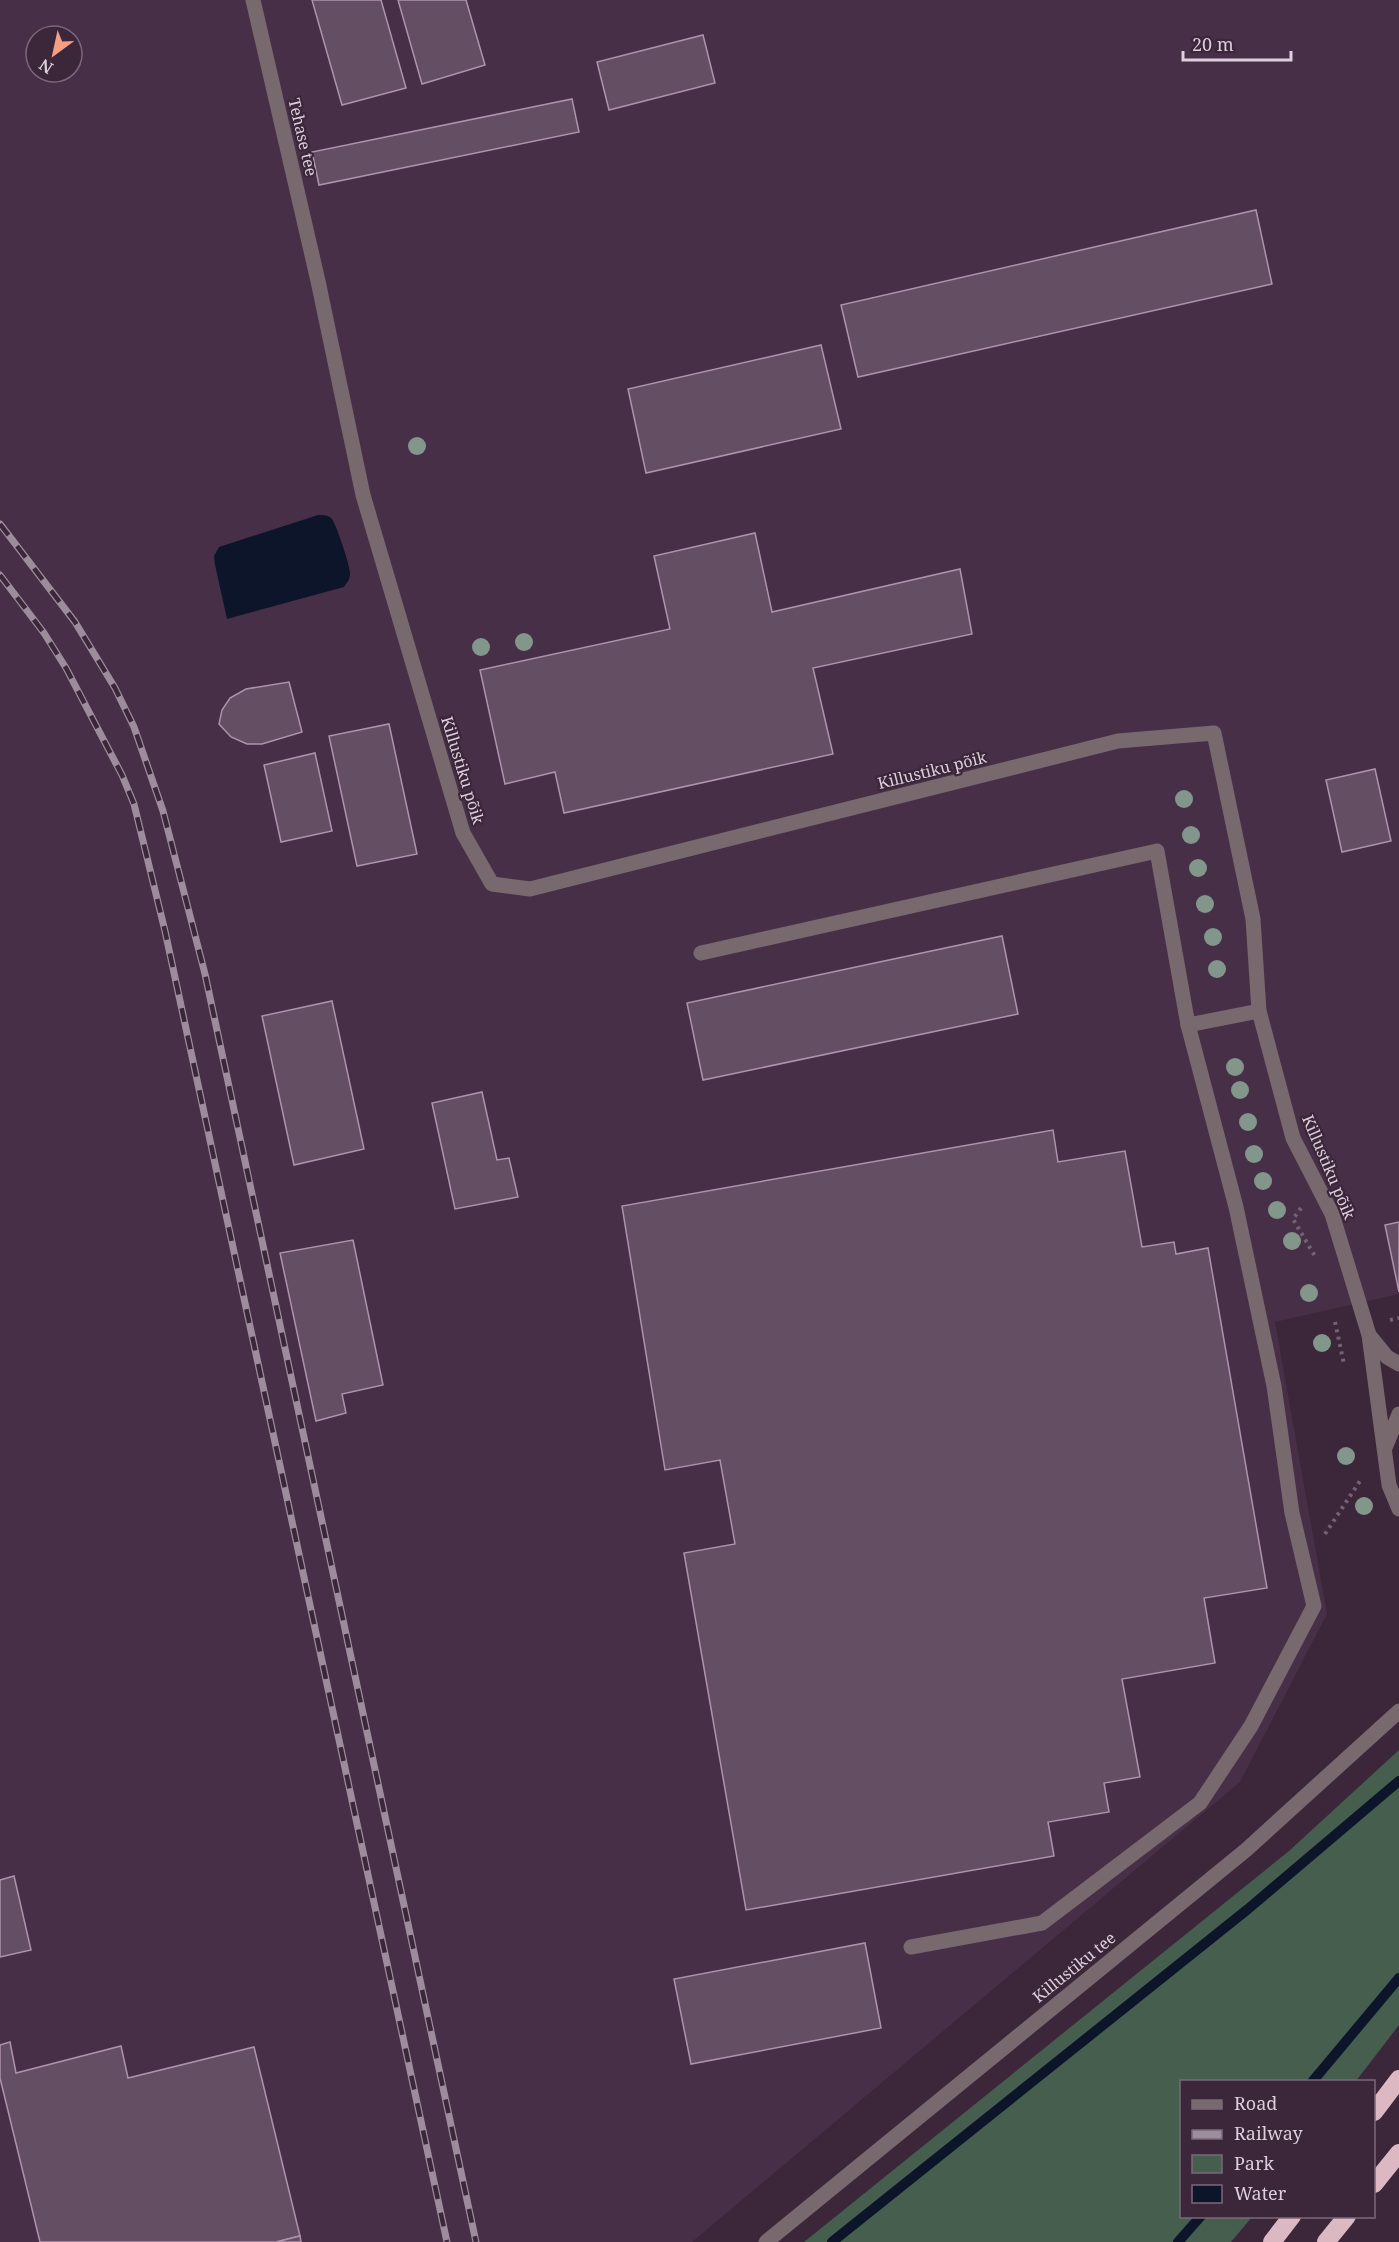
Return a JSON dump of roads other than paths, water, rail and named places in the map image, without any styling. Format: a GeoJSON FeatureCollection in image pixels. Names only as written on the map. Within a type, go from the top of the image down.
{"type":"FeatureCollection","features":[{"type":"Feature","properties":{"kind":"highway"},"geometry":{"type":"LineString","coordinates":[[1375,2111],[1399,2079]]}},
{"type":"Feature","properties":{"kind":"highway"},"geometry":{"type":"LineString","coordinates":[[1375,2183],[1399,2153]]}},
{"type":"Feature","properties":{"kind":"highway"},"geometry":{"type":"LineString","coordinates":[[1272,2242],[1291,2218]]}},
{"type":"Feature","properties":{"kind":"highway"},"geometry":{"type":"LineString","coordinates":[[1326,2242],[1346,2218]]}},
{"type":"Feature","properties":{"kind":"street","name":"Tehase tee"},"geometry":{"type":"LineString","coordinates":[[253,0],[318,281]]}},
{"type":"Feature","properties":{"kind":"street","name":"Killustiku põik"},"geometry":{"type":"LineString","coordinates":[[318,281],[363,495],[463,833],[492,884],[530,889],[1118,741],[1214,733],[1253,919],[1259,1011],[1293,1138],[1332,1214],[1369,1335],[1389,1485],[1399,1509]]}},
{"type":"Feature","properties":{"kind":"street"},"geometry":{"type":"LineString","coordinates":[[701,953],[1157,851],[1188,1025],[1236,1207],[1274,1386],[1292,1513],[1314,1606],[1251,1726],[1200,1803],[1042,1923],[911,1947]]}},
{"type":"Feature","properties":{"kind":"street"},"geometry":{"type":"LineString","coordinates":[[1188,1025],[1259,1011]]}},
{"type":"Feature","properties":{"kind":"street"},"geometry":{"type":"LineString","coordinates":[[1369,1335],[1388,1357],[1399,1365]]}},
{"type":"Feature","properties":{"kind":"street"},"geometry":{"type":"LineString","coordinates":[[1385,1448],[1399,1414]]}},
{"type":"Feature","properties":{"kind":"street","name":"Killustiku tee"},"geometry":{"type":"LineString","coordinates":[[766,2242],[1245,1850],[1399,1711]]}},
{"type":"Feature","properties":{"kind":"water"},"geometry":{"type":"Polygon","coordinates":[[[318,515],[331,518],[340,537],[350,570],[344,587],[227,619],[214,556],[219,547],[318,515]]]}},
{"type":"Feature","properties":{"kind":"waterway"},"geometry":{"type":"LineString","coordinates":[[832,2242],[1248,1909],[1399,1781]]}},
{"type":"Feature","properties":{"kind":"waterway"},"geometry":{"type":"LineString","coordinates":[[1314,2080],[1399,1978]]}},
{"type":"Feature","properties":{"kind":"waterway"},"geometry":{"type":"LineString","coordinates":[[1178,2242],[1199,2218]]}},
{"type":"Feature","properties":{"kind":"railway"},"geometry":{"type":"LineString","coordinates":[[0,524],[75,622],[115,688],[134,727],[163,811],[205,974],[476,2242]]}},
{"type":"Feature","properties":{"kind":"railway"},"geometry":{"type":"LineString","coordinates":[[0,575],[44,633],[66,668],[122,775],[134,804],[165,931],[447,2242]]}}]}
